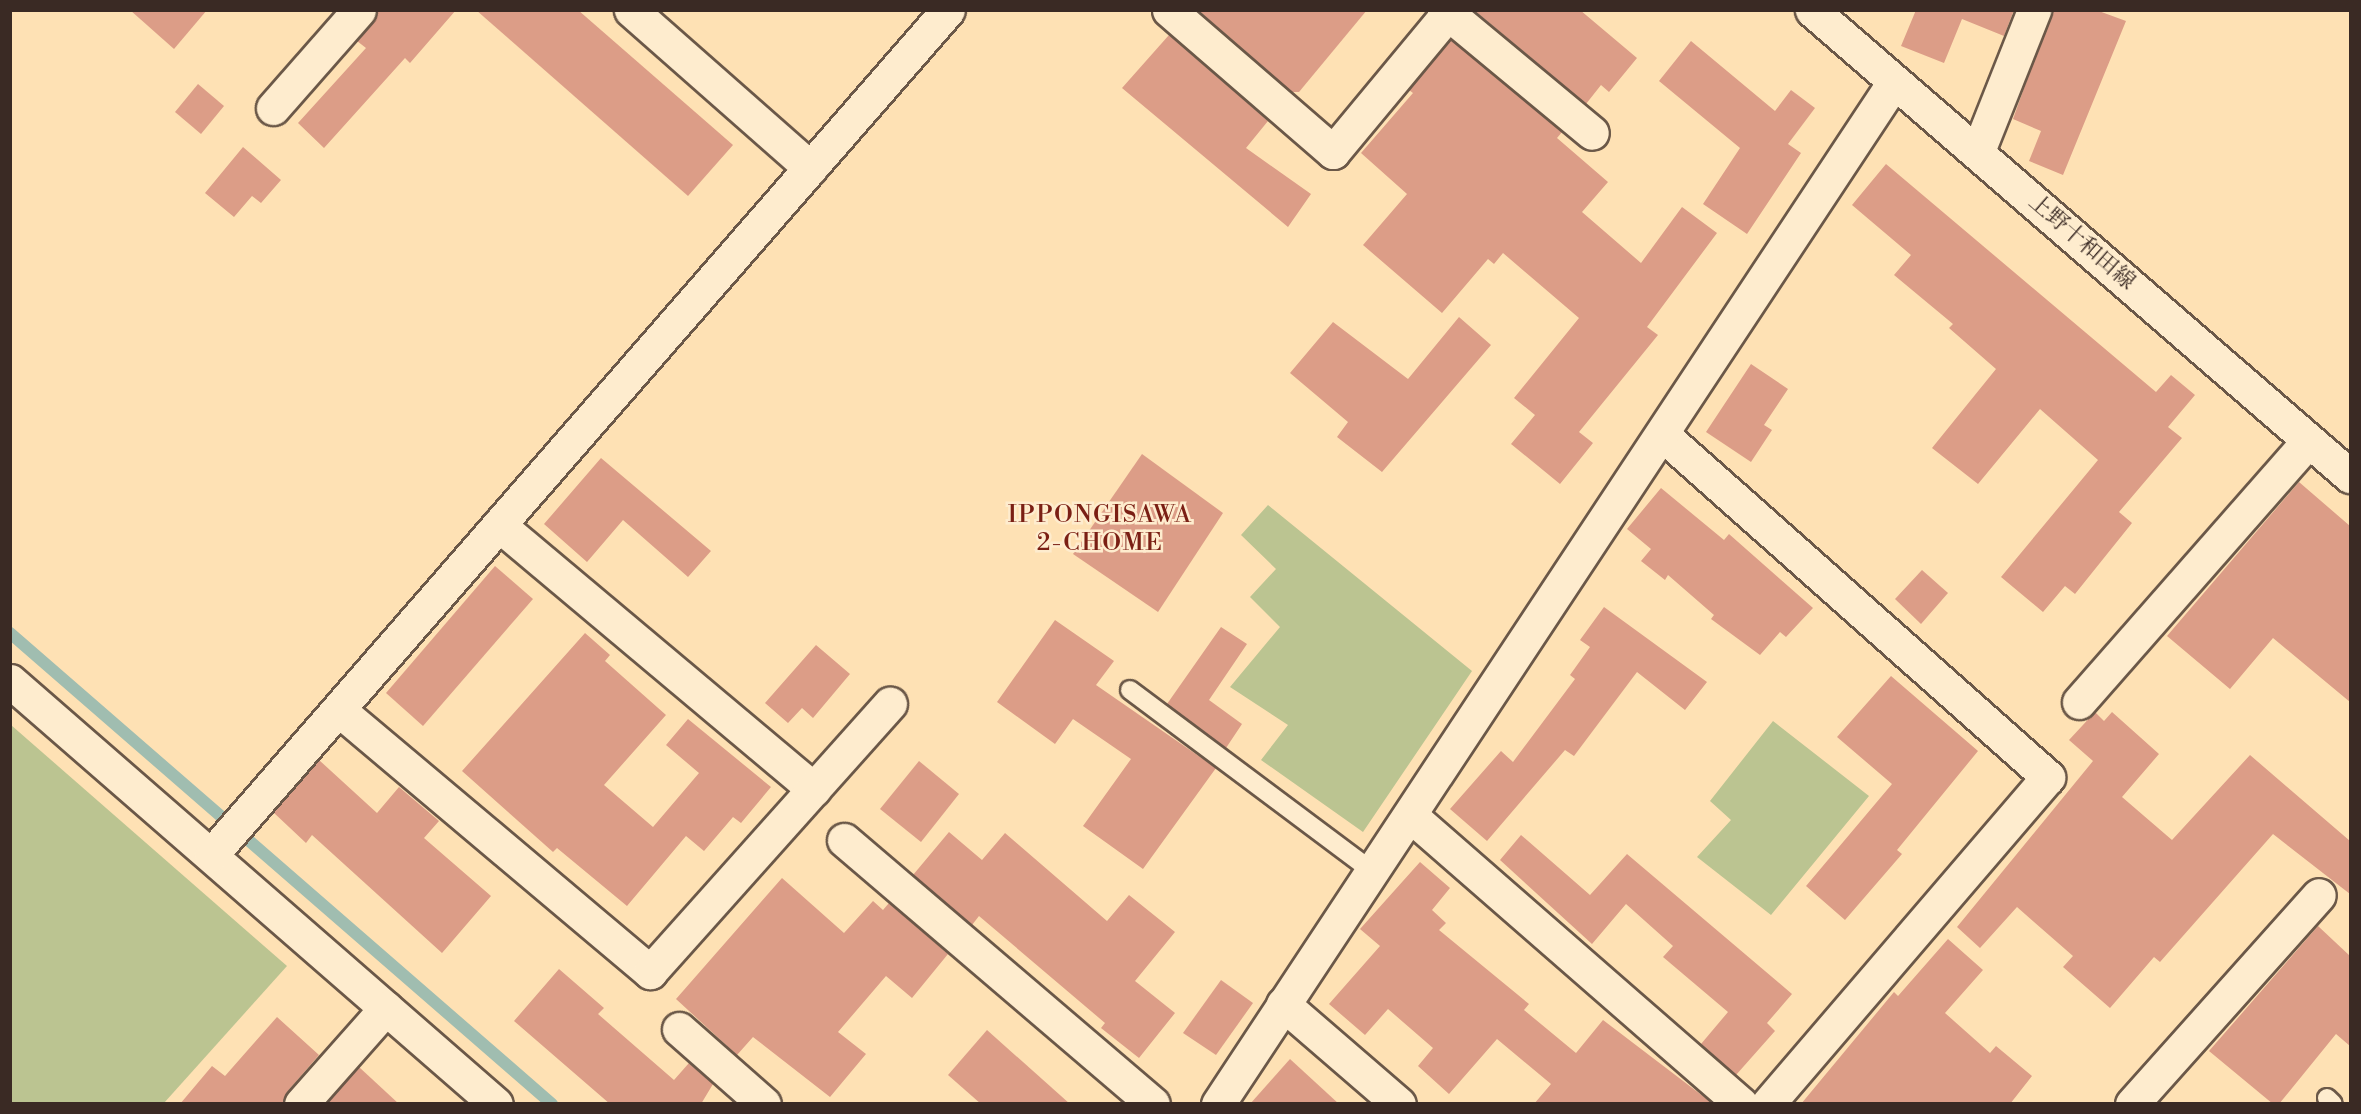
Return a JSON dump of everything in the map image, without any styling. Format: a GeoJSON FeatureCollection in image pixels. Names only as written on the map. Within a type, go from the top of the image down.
{"type":"FeatureCollection","features":[{"type":"Feature","properties":{"kind":"street"},"geometry":{"type":"LineString","coordinates":[[273,108],[359,10]]}},
{"type":"Feature","properties":{"kind":"street"},"geometry":{"type":"LineString","coordinates":[[631,10],[810,168]]}},
{"type":"Feature","properties":{"kind":"street"},"geometry":{"type":"LineString","coordinates":[[228,836],[948,10]]}},
{"type":"Feature","properties":{"kind":"street"},"geometry":{"type":"LineString","coordinates":[[1169,10],[1333,152],[1447,12],[1592,133]]}},
{"type":"Feature","properties":{"kind":"street","name":"上野十和田線"},"geometry":{"type":"LineString","coordinates":[[1812,10],[2350,476]]}},
{"type":"Feature","properties":{"kind":"street"},"geometry":{"type":"LineString","coordinates":[[1978,152],[2034,10]]}},
{"type":"Feature","properties":{"kind":"street"},"geometry":{"type":"LineString","coordinates":[[1218,1104],[1664,436],[1894,82]]}},
{"type":"Feature","properties":{"kind":"street"},"geometry":{"type":"LineString","coordinates":[[1664,436],[2048,777],[1768,1104]]}},
{"type":"Feature","properties":{"kind":"street"},"geometry":{"type":"LineString","coordinates":[[2079,702],[2308,441]]}},
{"type":"Feature","properties":{"kind":"street"},"geometry":{"type":"LineString","coordinates":[[499,525],[814,789]]}},
{"type":"Feature","properties":{"kind":"street"},"geometry":{"type":"LineString","coordinates":[[10,681],[228,836],[386,1008],[496,1104]]}},
{"type":"Feature","properties":{"kind":"street"},"geometry":{"type":"LineString","coordinates":[[339,710],[650,972],[890,704]]}},
{"type":"Feature","properties":{"kind":"street"},"geometry":{"type":"LineString","coordinates":[[1411,816],[1741,1104]]}},
{"type":"Feature","properties":{"kind":"street"},"geometry":{"type":"LineString","coordinates":[[844,840],[1153,1104]]}},
{"type":"Feature","properties":{"kind":"street"},"geometry":{"type":"LineString","coordinates":[[2132,1104],[2319,895]]}},
{"type":"Feature","properties":{"kind":"street"},"geometry":{"type":"LineString","coordinates":[[1283,1004],[1399,1104]]}},
{"type":"Feature","properties":{"kind":"street"},"geometry":{"type":"LineString","coordinates":[[301,1104],[386,1008]]}},
{"type":"Feature","properties":{"kind":"street"},"geometry":{"type":"LineString","coordinates":[[679,1029],[764,1104]]}},
{"type":"Feature","properties":{"kind":"lane"},"geometry":{"type":"LineString","coordinates":[[1130,690],[1373,872]]}},
{"type":"Feature","properties":{"kind":"green space"},"geometry":{"type":"Polygon","coordinates":[[[1268,505],[1472,671],[1363,832],[1261,760],[1288,725],[1230,687],[1280,627],[1250,597],[1276,569],[1241,535],[1268,505]]]}},
{"type":"Feature","properties":{"kind":"green space"},"geometry":{"type":"Polygon","coordinates":[[[1773,721],[1869,796],[1771,915],[1697,857],[1731,820],[1710,801],[1773,721]]]}},
{"type":"Feature","properties":{"kind":"green space"},"geometry":{"type":"Polygon","coordinates":[[[11,725],[287,966],[164,1103],[11,1103],[11,725]]]}},
{"type":"Feature","properties":{"kind":"building"},"geometry":{"type":"Polygon","coordinates":[[[130,10],[207,10],[174,49],[130,10]]]}},
{"type":"Feature","properties":{"kind":"building"},"geometry":{"type":"Polygon","coordinates":[[[377,10],[456,10],[410,63],[405,58],[324,148],[298,123],[366,48],[357,41],[377,10]]]}},
{"type":"Feature","properties":{"kind":"building"},"geometry":{"type":"Polygon","coordinates":[[[476,10],[578,10],[733,145],[688,196],[476,10]]]}},
{"type":"Feature","properties":{"kind":"building"},"geometry":{"type":"Polygon","coordinates":[[[1198,10],[1367,10],[1299,92],[1292,92],[1198,10]]]}},
{"type":"Feature","properties":{"kind":"building"},"geometry":{"type":"Polygon","coordinates":[[[1474,10],[1580,10],[1637,58],[1609,92],[1601,85],[1586,104],[1474,10]]]}},
{"type":"Feature","properties":{"kind":"building"},"geometry":{"type":"Polygon","coordinates":[[[1916,10],[2014,10],[2004,36],[1962,19],[1944,63],[1901,46],[1916,10]]]}},
{"type":"Feature","properties":{"kind":"building"},"geometry":{"type":"Polygon","coordinates":[[[2052,10],[2096,10],[2126,21],[2063,175],[2029,161],[2041,131],[2013,119],[2052,10]]]}},
{"type":"Feature","properties":{"kind":"building"},"geometry":{"type":"Polygon","coordinates":[[[1169,35],[1268,121],[1246,148],[1311,194],[1288,227],[1122,88],[1169,35]]]}},
{"type":"Feature","properties":{"kind":"building"},"geometry":{"type":"Polygon","coordinates":[[[1451,40],[1562,132],[1557,138],[1608,182],[1582,212],[1641,263],[1682,207],[1717,233],[1647,327],[1658,335],[1579,432],[1593,443],[1560,484],[1511,444],[1535,415],[1514,398],[1579,318],[1503,253],[1494,264],[1488,259],[1442,313],[1363,245],[1407,194],[1361,153],[1413,93],[1409,90],[1451,40]]]}},
{"type":"Feature","properties":{"kind":"building"},"geometry":{"type":"Polygon","coordinates":[[[1691,41],[1775,111],[1791,90],[1815,108],[1788,144],[1801,153],[1747,234],[1703,204],[1740,148],[1659,81],[1691,41]]]}},
{"type":"Feature","properties":{"kind":"building"},"geometry":{"type":"Polygon","coordinates":[[[198,84],[224,106],[201,134],[175,112],[198,84]]]}},
{"type":"Feature","properties":{"kind":"building"},"geometry":{"type":"Polygon","coordinates":[[[243,147],[281,180],[261,203],[252,196],[234,217],[205,193],[243,147]]]}},
{"type":"Feature","properties":{"kind":"building"},"geometry":{"type":"Polygon","coordinates":[[[1886,164],[2156,392],[2171,375],[2195,395],[2168,427],[2182,438],[2119,512],[2132,523],[2075,594],[2065,586],[2043,612],[2001,577],[2098,460],[2040,409],[1978,484],[1932,448],[1996,369],[1949,328],[1953,324],[1894,275],[1911,255],[1852,205],[1886,164]]]}},
{"type":"Feature","properties":{"kind":"building"},"geometry":{"type":"Polygon","coordinates":[[[1459,317],[1491,345],[1382,472],[1337,437],[1348,422],[1290,373],[1333,322],[1408,379],[1459,317]]]}},
{"type":"Feature","properties":{"kind":"building"},"geometry":{"type":"Polygon","coordinates":[[[1751,364],[1788,389],[1764,425],[1772,430],[1751,462],[1706,432],[1751,364]]]}},
{"type":"Feature","properties":{"kind":"building"},"geometry":{"type":"Polygon","coordinates":[[[1142,454],[1223,513],[1158,612],[1073,554],[1142,454]]]}},
{"type":"Feature","properties":{"kind":"building"},"geometry":{"type":"Polygon","coordinates":[[[601,458],[711,551],[688,577],[623,520],[587,562],[544,524],[601,458]]]}},
{"type":"Feature","properties":{"kind":"building"},"geometry":{"type":"Polygon","coordinates":[[[2299,482],[2350,526],[2350,702],[2273,638],[2230,689],[2167,636],[2299,482]]]}},
{"type":"Feature","properties":{"kind":"building"},"geometry":{"type":"Polygon","coordinates":[[[1661,488],[1724,540],[1729,534],[1813,608],[1786,637],[1780,632],[1760,655],[1711,619],[1714,615],[1668,575],[1665,580],[1641,561],[1651,549],[1627,529],[1661,488]]]}},
{"type":"Feature","properties":{"kind":"building"},"geometry":{"type":"Polygon","coordinates":[[[495,566],[533,599],[423,726],[386,693],[495,566]]]}},
{"type":"Feature","properties":{"kind":"building"},"geometry":{"type":"Polygon","coordinates":[[[1922,570],[1948,593],[1921,624],[1895,599],[1922,570]]]}},
{"type":"Feature","properties":{"kind":"building"},"geometry":{"type":"Polygon","coordinates":[[[1604,607],[1707,682],[1685,710],[1637,672],[1574,756],[1565,750],[1487,841],[1450,809],[1501,751],[1513,762],[1575,679],[1570,675],[1590,647],[1580,640],[1604,607]]]}},
{"type":"Feature","properties":{"kind":"building"},"geometry":{"type":"Polygon","coordinates":[[[1055,620],[1114,661],[1096,685],[1216,768],[1143,869],[1083,826],[1131,759],[1073,719],[1055,744],[997,702],[1055,620]]]}},
{"type":"Feature","properties":{"kind":"building"},"geometry":{"type":"Polygon","coordinates":[[[1221,627],[1247,644],[1209,700],[1242,724],[1226,748],[1167,704],[1221,627]]]}},
{"type":"Feature","properties":{"kind":"building"},"geometry":{"type":"Polygon","coordinates":[[[585,633],[610,655],[605,661],[666,715],[604,785],[653,827],[699,773],[666,745],[688,719],[771,787],[741,823],[733,817],[704,851],[686,836],[627,906],[557,848],[553,852],[462,771],[585,633]]]}},
{"type":"Feature","properties":{"kind":"building"},"geometry":{"type":"Polygon","coordinates":[[[816,645],[850,674],[813,718],[802,708],[788,723],[765,703],[816,645]]]}},
{"type":"Feature","properties":{"kind":"building"},"geometry":{"type":"Polygon","coordinates":[[[1891,676],[1978,751],[1897,850],[1902,854],[1845,920],[1806,886],[1892,784],[1837,737],[1891,676]]]}},
{"type":"Feature","properties":{"kind":"building"},"geometry":{"type":"Polygon","coordinates":[[[2095,712],[2104,721],[2112,712],[2159,754],[2122,797],[2172,840],[2250,755],[2350,841],[2350,894],[2273,834],[2160,962],[2154,957],[2110,1008],[2063,967],[2073,956],[2017,907],[1980,948],[1957,927],[2093,761],[2069,740],[2095,712]]]}},
{"type":"Feature","properties":{"kind":"building"},"geometry":{"type":"Polygon","coordinates":[[[319,760],[377,813],[399,787],[439,821],[424,838],[491,896],[442,953],[312,835],[306,843],[273,812],[319,760]]]}},
{"type":"Feature","properties":{"kind":"building"},"geometry":{"type":"Polygon","coordinates":[[[919,761],[959,794],[921,842],[880,809],[919,761]]]}},
{"type":"Feature","properties":{"kind":"building"},"geometry":{"type":"Polygon","coordinates":[[[949,832],[982,860],[1005,833],[1107,921],[1129,895],[1175,932],[1135,981],[1175,1013],[1139,1058],[1101,1028],[1105,1023],[979,916],[972,925],[913,875],[949,832]]]}},
{"type":"Feature","properties":{"kind":"building"},"geometry":{"type":"Polygon","coordinates":[[[1521,835],[1590,895],[1627,854],[1792,994],[1767,1023],[1775,1031],[1736,1075],[1701,1044],[1728,1012],[1663,957],[1673,946],[1626,904],[1592,944],[1500,860],[1521,835]]]}},
{"type":"Feature","properties":{"kind":"building"},"geometry":{"type":"Polygon","coordinates":[[[1420,862],[1450,888],[1432,910],[1446,923],[1439,930],[1529,1004],[1524,1010],[1576,1053],[1603,1020],[1712,1103],[1534,1104],[1551,1084],[1497,1039],[1449,1094],[1418,1066],[1433,1048],[1388,1009],[1365,1035],[1329,1004],[1380,946],[1360,929],[1420,862]]]}},
{"type":"Feature","properties":{"kind":"building"},"geometry":{"type":"Polygon","coordinates":[[[782,878],[844,933],[873,901],[883,910],[889,903],[948,954],[912,998],[886,976],[838,1032],[866,1054],[830,1097],[753,1037],[737,1055],[676,999],[782,878]]]}},
{"type":"Feature","properties":{"kind":"building"},"geometry":{"type":"Polygon","coordinates":[[[2318,926],[2350,956],[2350,1046],[2336,1034],[2279,1104],[2273,1104],[2209,1051],[2318,926]]]}},
{"type":"Feature","properties":{"kind":"building"},"geometry":{"type":"Polygon","coordinates":[[[1948,939],[1983,970],[1945,1013],[1990,1053],[1996,1046],[2032,1076],[2010,1104],[1801,1104],[1894,992],[1898,996],[1948,939]]]}},
{"type":"Feature","properties":{"kind":"building"},"geometry":{"type":"Polygon","coordinates":[[[559,969],[604,1008],[598,1014],[674,1080],[689,1063],[713,1084],[701,1104],[610,1104],[514,1021],[559,969]]]}},
{"type":"Feature","properties":{"kind":"building"},"geometry":{"type":"Polygon","coordinates":[[[1221,980],[1253,1003],[1216,1055],[1183,1033],[1221,980]]]}},
{"type":"Feature","properties":{"kind":"building"},"geometry":{"type":"Polygon","coordinates":[[[277,1017],[319,1055],[287,1092],[283,1104],[180,1104],[212,1066],[225,1076],[277,1017]]]}},
{"type":"Feature","properties":{"kind":"building"},"geometry":{"type":"Polygon","coordinates":[[[987,1030],[1070,1104],[981,1104],[948,1075],[987,1030]]]}},
{"type":"Feature","properties":{"kind":"building"},"geometry":{"type":"Polygon","coordinates":[[[1290,1059],[1339,1104],[1250,1104],[1290,1059]]]}},
{"type":"Feature","properties":{"kind":"building"},"geometry":{"type":"Polygon","coordinates":[[[359,1067],[399,1104],[326,1104],[359,1067]]]}},
{"type":"Feature","properties":{"kind":"waterway"},"geometry":{"type":"LineString","coordinates":[[10,633],[552,1104]]}},
{"type":"Feature","properties":{"kind":"district","name":"IPPONGISAWA 2-CHOME"},"geometry":{"type":"Point","coordinates":[1100,530]}}]}
